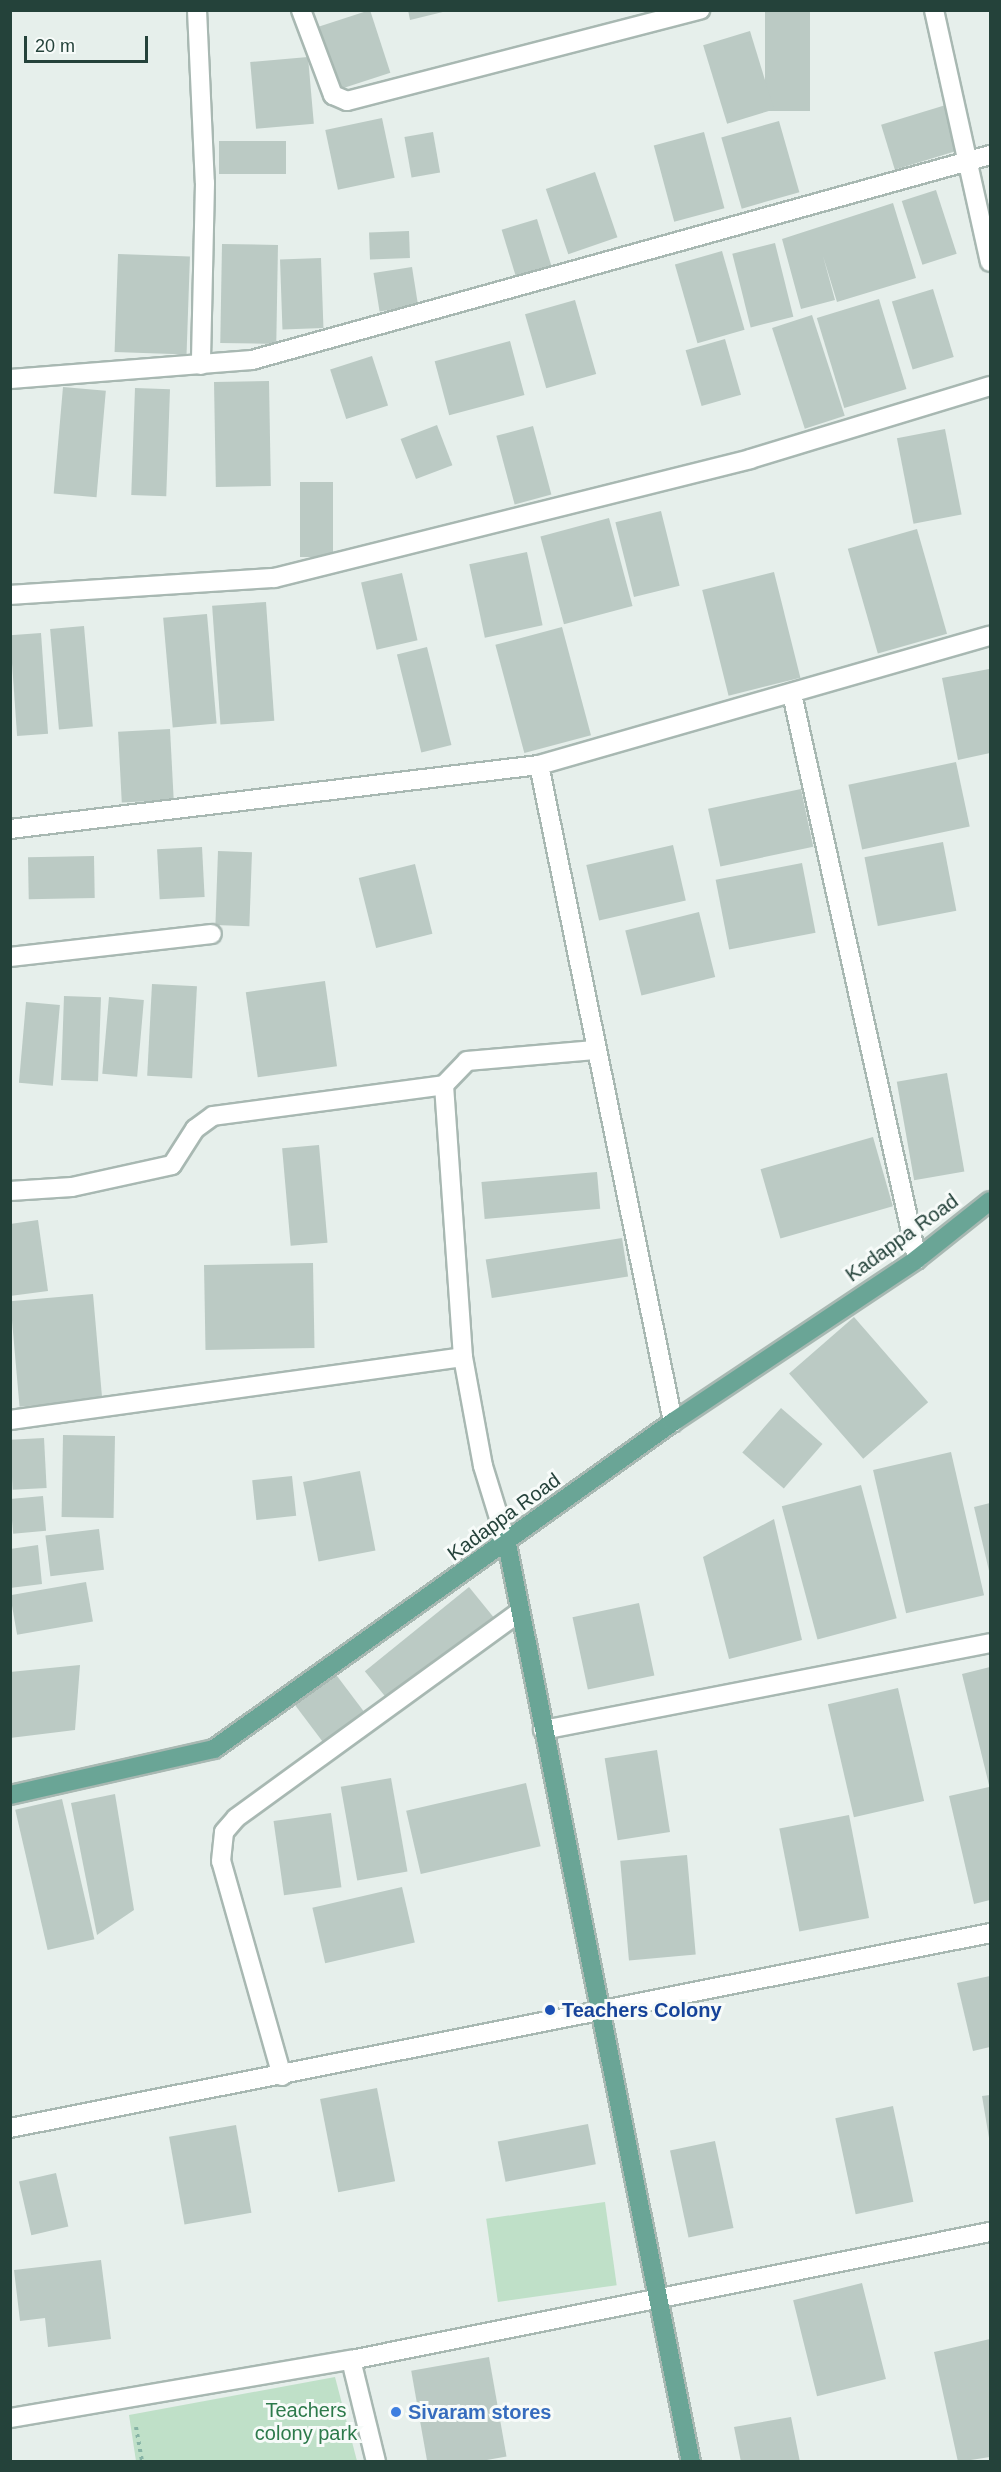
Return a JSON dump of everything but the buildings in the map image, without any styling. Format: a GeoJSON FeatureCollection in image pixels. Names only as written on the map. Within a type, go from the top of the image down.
{"type":"FeatureCollection","features":[{"type":"Feature","properties":{"kind":"main road","name":"Kadappa Road"},"geometry":{"type":"LineString","coordinates":[[10,1795],[214,1749],[507,1544],[673,1422],[917,1259],[990,1201]]}},
{"type":"Feature","properties":{"kind":"main road"},"geometry":{"type":"LineString","coordinates":[[507,1544],[654,2298],[691,2462]]}},
{"type":"Feature","properties":{"kind":"street"},"geometry":{"type":"LineString","coordinates":[[197,10],[205,183],[201,364]]}},
{"type":"Feature","properties":{"kind":"street"},"geometry":{"type":"LineString","coordinates":[[301,10],[333,95],[347,101],[700,10]]}},
{"type":"Feature","properties":{"kind":"street"},"geometry":{"type":"LineString","coordinates":[[934,10],[970,161],[990,262]]}},
{"type":"Feature","properties":{"kind":"street"},"geometry":{"type":"LineString","coordinates":[[10,379],[252,360],[990,155]]}},
{"type":"Feature","properties":{"kind":"street"},"geometry":{"type":"LineString","coordinates":[[10,595],[274,578],[750,459],[990,386]]}},
{"type":"Feature","properties":{"kind":"street"},"geometry":{"type":"LineString","coordinates":[[10,829],[539,765],[990,636]]}},
{"type":"Feature","properties":{"kind":"street"},"geometry":{"type":"LineString","coordinates":[[792,694],[917,1259]]}},
{"type":"Feature","properties":{"kind":"street"},"geometry":{"type":"LineString","coordinates":[[539,765],[595,1050],[673,1422]]}},
{"type":"Feature","properties":{"kind":"street"},"geometry":{"type":"LineString","coordinates":[[10,957],[212,934]]}},
{"type":"Feature","properties":{"kind":"street"},"geometry":{"type":"LineString","coordinates":[[10,1191],[72,1187],[172,1165],[195,1129],[213,1116],[444,1085],[467,1061],[595,1050]]}},
{"type":"Feature","properties":{"kind":"street"},"geometry":{"type":"LineString","coordinates":[[444,1085],[463,1357],[483,1466],[507,1544]]}},
{"type":"Feature","properties":{"kind":"street"},"geometry":{"type":"LineString","coordinates":[[10,1420],[463,1357]]}},
{"type":"Feature","properties":{"kind":"street"},"geometry":{"type":"LineString","coordinates":[[282,2076],[221,1861],[224,1832],[236,1818],[520,1612]]}},
{"type":"Feature","properties":{"kind":"street"},"geometry":{"type":"LineString","coordinates":[[543,1730],[990,1643]]}},
{"type":"Feature","properties":{"kind":"street"},"geometry":{"type":"LineString","coordinates":[[10,2128],[282,2076],[598,2008],[990,1933]]}},
{"type":"Feature","properties":{"kind":"street"},"geometry":{"type":"LineString","coordinates":[[10,2418],[351,2360],[990,2232]]}},
{"type":"Feature","properties":{"kind":"street"},"geometry":{"type":"LineString","coordinates":[[351,2360],[376,2462]]}},
{"type":"Feature","properties":{"kind":"path"},"geometry":{"type":"LineString","coordinates":[[135,2418],[142,2462]]}},
{"type":"Feature","properties":{"kind":"green space"},"geometry":{"type":"Polygon","coordinates":[[[605,2202],[617,2285],[498,2302],[486,2219],[605,2202]]]}},
{"type":"Feature","properties":{"kind":"green space","name":"Teachers colony park"},"geometry":{"type":"Polygon","coordinates":[[[335,2377],[357,2461],[136,2461],[129,2415],[335,2377]]]}},
{"type":"Feature","properties":{"kind":"place","name":"Teachers Colony"},"geometry":{"type":"Point","coordinates":[550,2010]}},
{"type":"Feature","properties":{"kind":"place","name":"Sivaram stores"},"geometry":{"type":"Point","coordinates":[396,2412]}}]}
